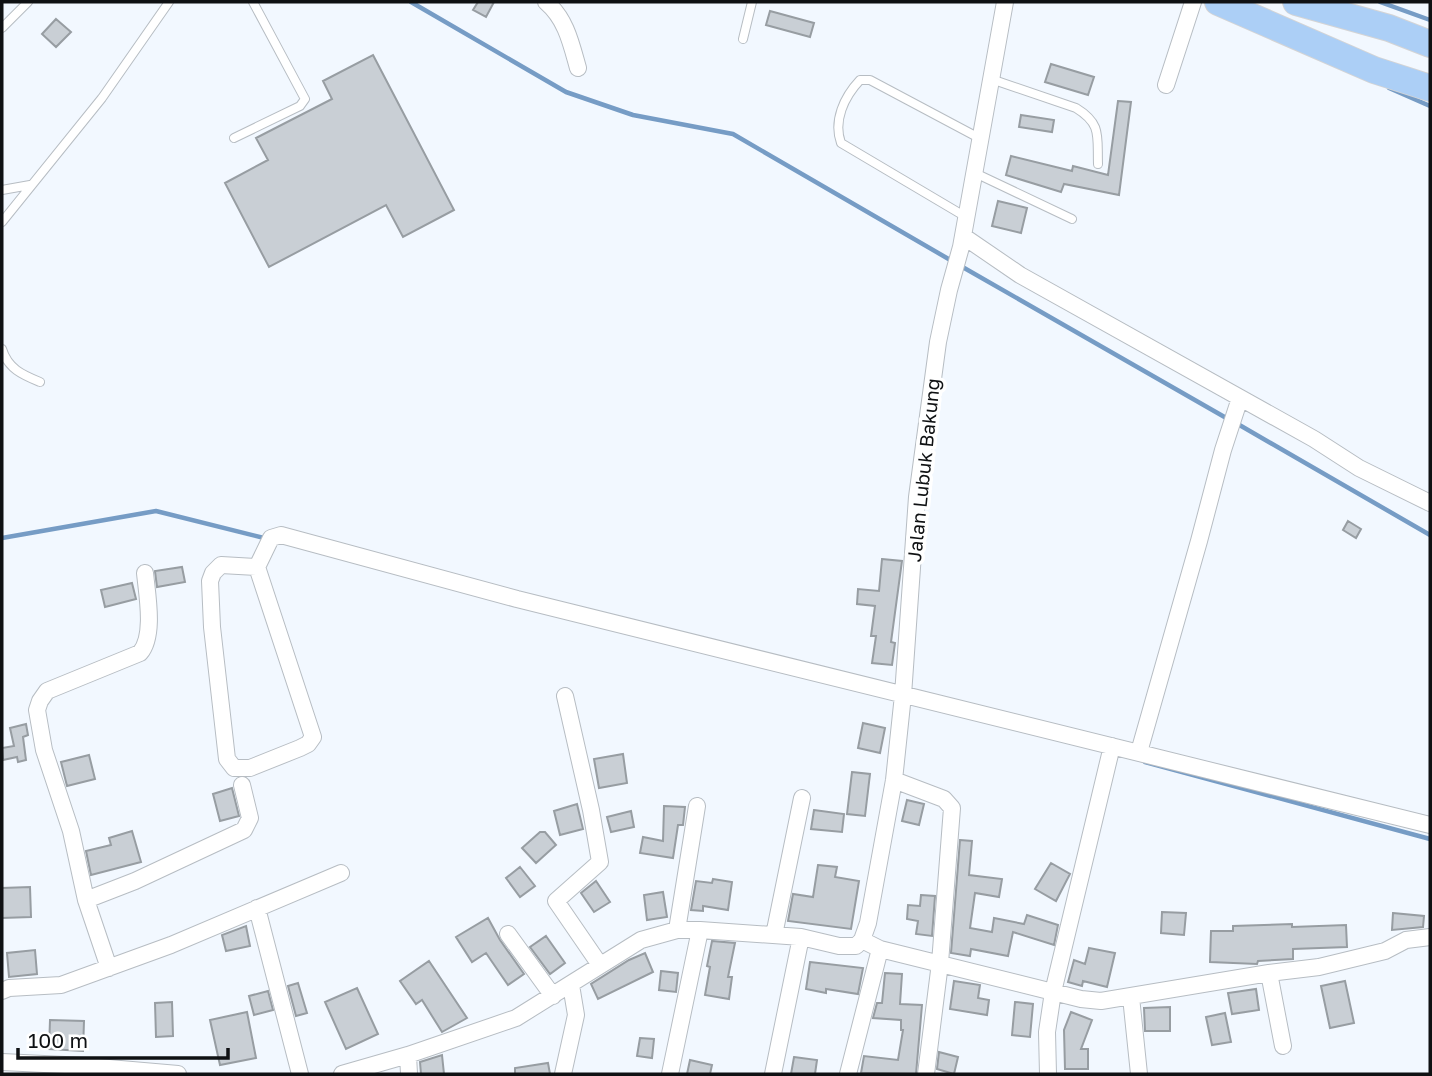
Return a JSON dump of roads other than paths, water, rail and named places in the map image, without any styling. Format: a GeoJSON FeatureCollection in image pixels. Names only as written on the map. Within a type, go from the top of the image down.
{"type":"FeatureCollection","features":[{"type":"Feature","properties":{"kind":"highway"},"geometry":{"type":"LineString","coordinates":[[1219,2],[1374,70],[1430,88]]}},
{"type":"Feature","properties":{"kind":"highway"},"geometry":{"type":"LineString","coordinates":[[1296,2],[1389,28],[1430,44]]}},
{"type":"Feature","properties":{"kind":"street"},"geometry":{"type":"LineString","coordinates":[[546,2],[563,22],[578,68]]}},
{"type":"Feature","properties":{"kind":"street","name":"Jalan Lubuk Bakung"},"geometry":{"type":"LineString","coordinates":[[862,940],[868,923],[894,780],[903,696],[917,497],[937,342],[967,217],[1005,2]]}},
{"type":"Feature","properties":{"kind":"street"},"geometry":{"type":"LineString","coordinates":[[1166,86],[1193,2]]}},
{"type":"Feature","properties":{"kind":"street"},"geometry":{"type":"LineString","coordinates":[[962,242],[1238,402],[1430,503]]}},
{"type":"Feature","properties":{"kind":"street"},"geometry":{"type":"LineString","coordinates":[[1139,752],[1238,402]]}},
{"type":"Feature","properties":{"kind":"street"},"geometry":{"type":"LineString","coordinates":[[258,564],[221,565],[210,581],[212,627],[227,759],[234,768],[250,768],[300,748],[308,744],[313,737],[258,564],[267,545],[275,536],[281,535],[517,599],[1430,825]]}},
{"type":"Feature","properties":{"kind":"street"},"geometry":{"type":"LineString","coordinates":[[109,968],[86,900],[71,831],[44,750],[37,710],[47,691],[140,653],[144,648],[147,641],[148,613],[145,573]]}},
{"type":"Feature","properties":{"kind":"street"},"geometry":{"type":"LineString","coordinates":[[565,696],[600,862],[555,901],[600,965]]}},
{"type":"Feature","properties":{"kind":"street"},"geometry":{"type":"LineString","coordinates":[[1048,1074],[1047,1032],[1053,992],[1111,748]]}},
{"type":"Feature","properties":{"kind":"street"},"geometry":{"type":"LineString","coordinates":[[894,780],[944,799],[953,808],[940,963],[926,1074]]}},
{"type":"Feature","properties":{"kind":"street"},"geometry":{"type":"LineString","coordinates":[[86,900],[135,881],[244,830],[250,818],[242,785]]}},
{"type":"Feature","properties":{"kind":"street"},"geometry":{"type":"LineString","coordinates":[[774,935],[802,798]]}},
{"type":"Feature","properties":{"kind":"street"},"geometry":{"type":"LineString","coordinates":[[677,930],[697,806]]}},
{"type":"Feature","properties":{"kind":"street"},"geometry":{"type":"LineString","coordinates":[[2,991],[9,988],[61,985],[171,945],[341,873]]}},
{"type":"Feature","properties":{"kind":"street"},"geometry":{"type":"LineString","coordinates":[[257,908],[300,1074]]}},
{"type":"Feature","properties":{"kind":"street"},"geometry":{"type":"LineString","coordinates":[[342,1074],[408,1055],[516,1018],[641,940],[677,930],[801,937],[839,946],[856,946],[862,940],[880,948],[1081,999],[1101,1001],[1269,972],[1319,967],[1385,951],[1406,940],[1430,937]]}},
{"type":"Feature","properties":{"kind":"street"},"geometry":{"type":"LineString","coordinates":[[670,1074],[700,930]]}},
{"type":"Feature","properties":{"kind":"street"},"geometry":{"type":"LineString","coordinates":[[508,934],[554,996]]}},
{"type":"Feature","properties":{"kind":"street"},"geometry":{"type":"LineString","coordinates":[[772,1074],[801,937]]}},
{"type":"Feature","properties":{"kind":"street"},"geometry":{"type":"LineString","coordinates":[[848,1074],[880,948]]}},
{"type":"Feature","properties":{"kind":"street"},"geometry":{"type":"LineString","coordinates":[[1269,972],[1283,1046]]}},
{"type":"Feature","properties":{"kind":"street"},"geometry":{"type":"LineString","coordinates":[[564,1074],[576,1016],[571,985]]}},
{"type":"Feature","properties":{"kind":"street"},"geometry":{"type":"LineString","coordinates":[[1131,997],[1139,1074]]}},
{"type":"Feature","properties":{"kind":"street"},"geometry":{"type":"LineString","coordinates":[[408,1055],[409,1074]]}},
{"type":"Feature","properties":{"kind":"street"},"geometry":{"type":"LineString","coordinates":[[2,1062],[86,1070],[178,1074]]}},
{"type":"Feature","properties":{"kind":"lane"},"geometry":{"type":"LineString","coordinates":[[2,28],[28,2]]}},
{"type":"Feature","properties":{"kind":"lane"},"geometry":{"type":"LineString","coordinates":[[2,222],[30,184],[103,98],[169,2]]}},
{"type":"Feature","properties":{"kind":"lane"},"geometry":{"type":"LineString","coordinates":[[234,138],[300,106],[305,99],[253,2]]}},
{"type":"Feature","properties":{"kind":"lane"},"geometry":{"type":"LineString","coordinates":[[743,39],[752,2]]}},
{"type":"Feature","properties":{"kind":"lane"},"geometry":{"type":"LineString","coordinates":[[991,79],[1076,108],[1085,114],[1097,127],[1098,164]]}},
{"type":"Feature","properties":{"kind":"lane"},"geometry":{"type":"LineString","coordinates":[[967,217],[841,143],[836,130],[842,108],[851,90],[860,80],[870,80],[981,139]]}},
{"type":"Feature","properties":{"kind":"lane"},"geometry":{"type":"LineString","coordinates":[[975,173],[1072,219]]}},
{"type":"Feature","properties":{"kind":"lane"},"geometry":{"type":"LineString","coordinates":[[2,190],[30,184]]}},
{"type":"Feature","properties":{"kind":"lane"},"geometry":{"type":"LineString","coordinates":[[2,349],[5,358],[18,373],[40,382]]}},
{"type":"Feature","properties":{"kind":"waterway"},"geometry":{"type":"LineString","coordinates":[[411,2],[566,92],[633,115],[733,134],[952,261]]}},
{"type":"Feature","properties":{"kind":"waterway"},"geometry":{"type":"LineString","coordinates":[[1380,2],[1430,20]]}},
{"type":"Feature","properties":{"kind":"waterway"},"geometry":{"type":"LineString","coordinates":[[1389,88],[1430,106]]}},
{"type":"Feature","properties":{"kind":"waterway"},"geometry":{"type":"LineString","coordinates":[[959,265],[1228,419]]}},
{"type":"Feature","properties":{"kind":"waterway"},"geometry":{"type":"LineString","coordinates":[[1236,423],[1430,535]]}},
{"type":"Feature","properties":{"kind":"waterway"},"geometry":{"type":"LineString","coordinates":[[2,538],[156,511],[268,539]]}},
{"type":"Feature","properties":{"kind":"waterway"},"geometry":{"type":"LineString","coordinates":[[1145,762],[1430,839]]}}]}
